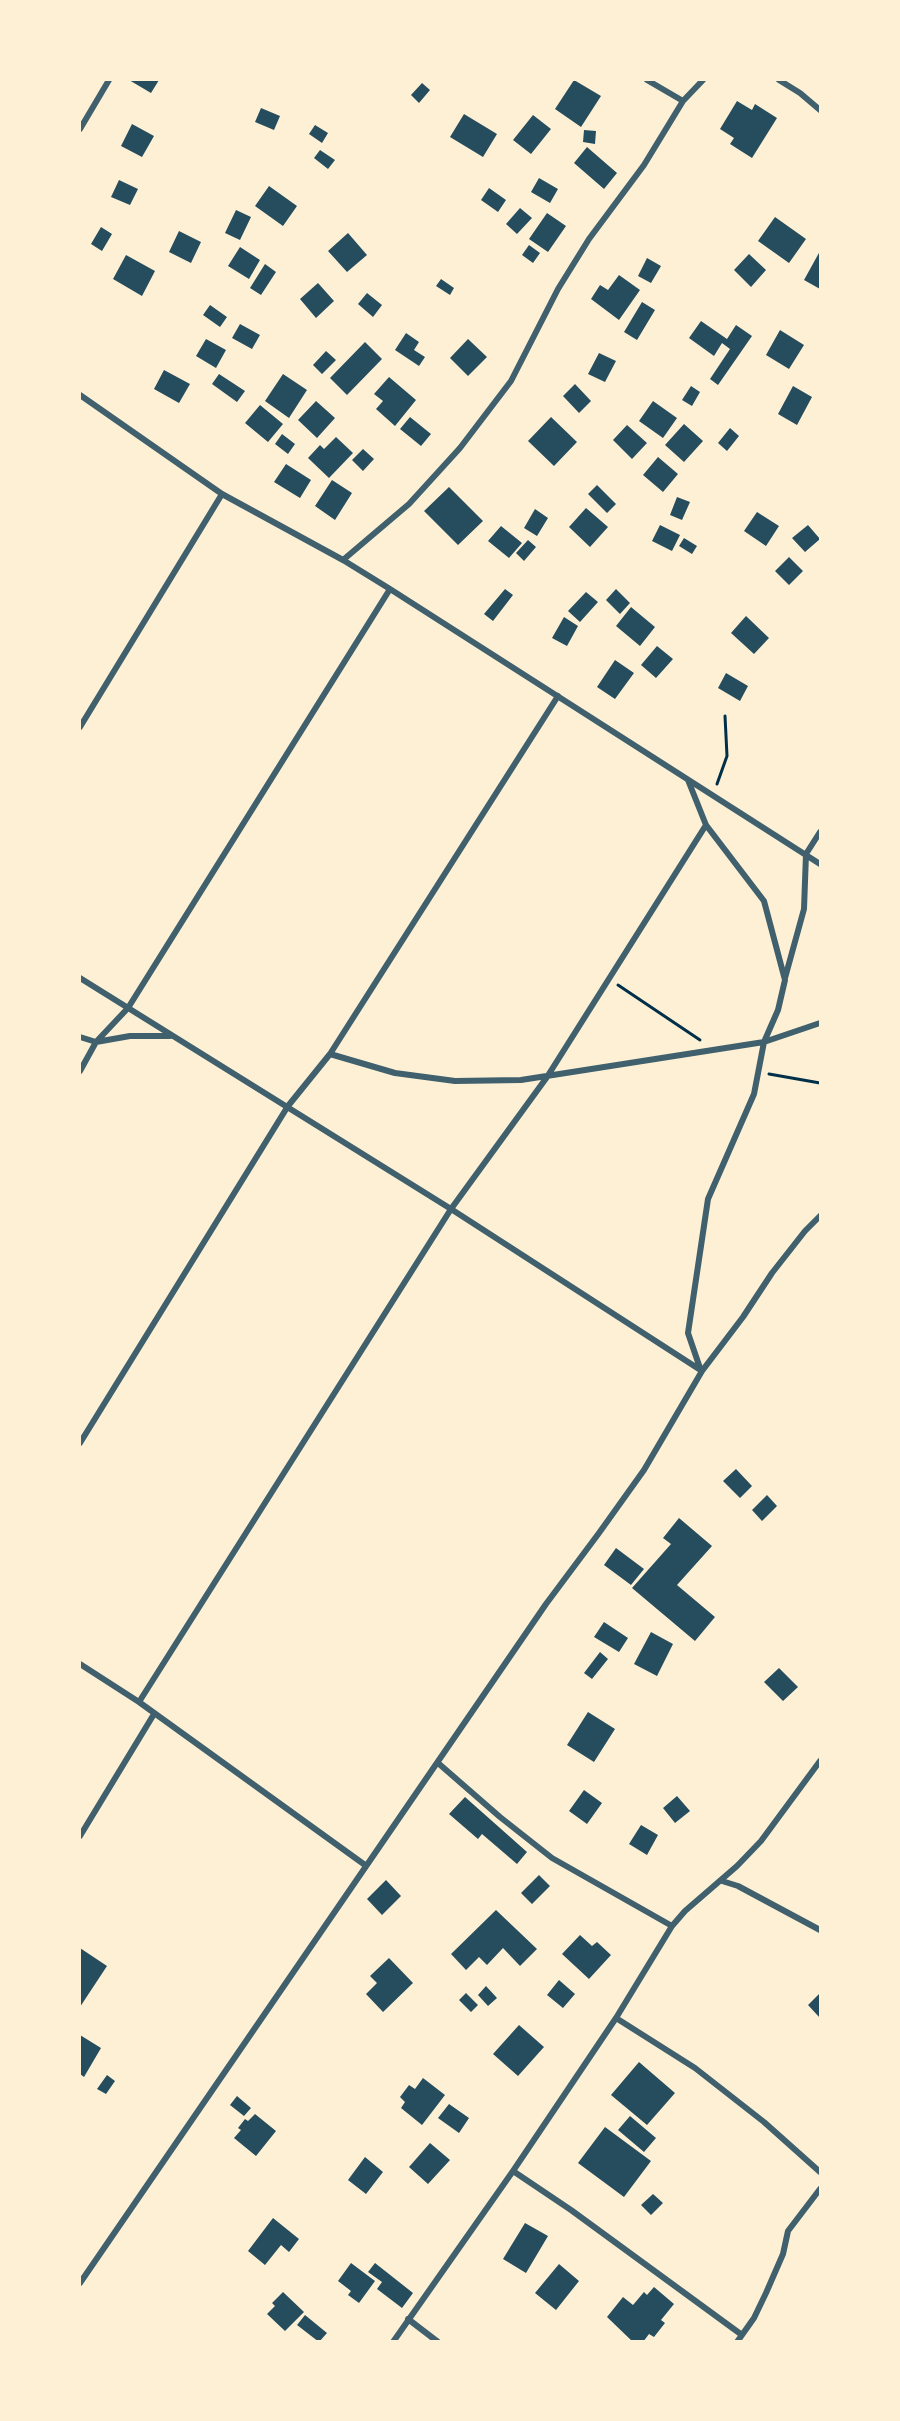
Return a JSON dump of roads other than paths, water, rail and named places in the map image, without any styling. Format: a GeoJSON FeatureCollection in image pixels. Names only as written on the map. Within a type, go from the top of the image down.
{"type":"FeatureCollection","features":[{"type":"Feature","properties":{"kind":"street"},"geometry":{"type":"LineString","coordinates":[[80,129],[109,80]]}},
{"type":"Feature","properties":{"kind":"street"},"geometry":{"type":"LineString","coordinates":[[647,80],[683,101]]}},
{"type":"Feature","properties":{"kind":"street"},"geometry":{"type":"LineString","coordinates":[[343,560],[409,504],[460,448],[511,381],[558,289],[590,239],[644,165],[683,101],[703,80]]}},
{"type":"Feature","properties":{"kind":"street"},"geometry":{"type":"LineString","coordinates":[[780,80],[820,110]]}},
{"type":"Feature","properties":{"kind":"street"},"geometry":{"type":"LineString","coordinates":[[80,395],[222,494],[390,588],[820,864]]}},
{"type":"Feature","properties":{"kind":"street"},"geometry":{"type":"LineString","coordinates":[[80,727],[222,494]]}},
{"type":"Feature","properties":{"kind":"street"},"geometry":{"type":"LineString","coordinates":[[80,1071],[96,1042],[128,1008],[390,588]]}},
{"type":"Feature","properties":{"kind":"street"},"geometry":{"type":"LineString","coordinates":[[80,1443],[288,1106],[330,1054],[558,696]]}},
{"type":"Feature","properties":{"kind":"street"},"geometry":{"type":"LineString","coordinates":[[688,780],[706,825],[764,901],[785,980]]}},
{"type":"Feature","properties":{"kind":"street"},"geometry":{"type":"LineString","coordinates":[[139,1702],[451,1209],[547,1077],[706,825]]}},
{"type":"Feature","properties":{"kind":"street"},"geometry":{"type":"LineString","coordinates":[[702,1371],[688,1333],[708,1198],[754,1094],[764,1042],[778,1010],[804,909],[807,854],[820,832]]}},
{"type":"Feature","properties":{"kind":"street"},"geometry":{"type":"LineString","coordinates":[[80,978],[170,1036],[288,1106],[702,1371]]}},
{"type":"Feature","properties":{"kind":"street"},"geometry":{"type":"LineString","coordinates":[[330,1054],[395,1073],[455,1081],[521,1080],[764,1042],[820,1023]]}},
{"type":"Feature","properties":{"kind":"street"},"geometry":{"type":"LineString","coordinates":[[80,1037],[96,1042],[130,1036],[170,1036]]}},
{"type":"Feature","properties":{"kind":"street"},"geometry":{"type":"LineString","coordinates":[[80,2283],[546,1604],[644,1470],[702,1371],[772,1273],[805,1231],[820,1216]]}},
{"type":"Feature","properties":{"kind":"street"},"geometry":{"type":"LineString","coordinates":[[80,1664],[139,1702],[365,1865]]}},
{"type":"Feature","properties":{"kind":"street"},"geometry":{"type":"LineString","coordinates":[[80,1836],[154,1714]]}},
{"type":"Feature","properties":{"kind":"street"},"geometry":{"type":"LineString","coordinates":[[393,2342],[513,2171],[616,2018],[672,1926],[722,1881],[761,1841],[820,1761]]}},
{"type":"Feature","properties":{"kind":"street"},"geometry":{"type":"LineString","coordinates":[[438,1763],[552,1858],[672,1926]]}},
{"type":"Feature","properties":{"kind":"street"},"geometry":{"type":"LineString","coordinates":[[722,1881],[748,1891],[820,1930]]}},
{"type":"Feature","properties":{"kind":"street"},"geometry":{"type":"LineString","coordinates":[[616,2018],[695,2068],[765,2122],[820,2172]]}},
{"type":"Feature","properties":{"kind":"street"},"geometry":{"type":"LineString","coordinates":[[513,2171],[572,2210],[742,2335]]}},
{"type":"Feature","properties":{"kind":"street"},"geometry":{"type":"LineString","coordinates":[[737,2342],[754,2318],[783,2254],[788,2231],[820,2190]]}},
{"type":"Feature","properties":{"kind":"street"},"geometry":{"type":"LineString","coordinates":[[408,2319],[438,2342]]}}]}
